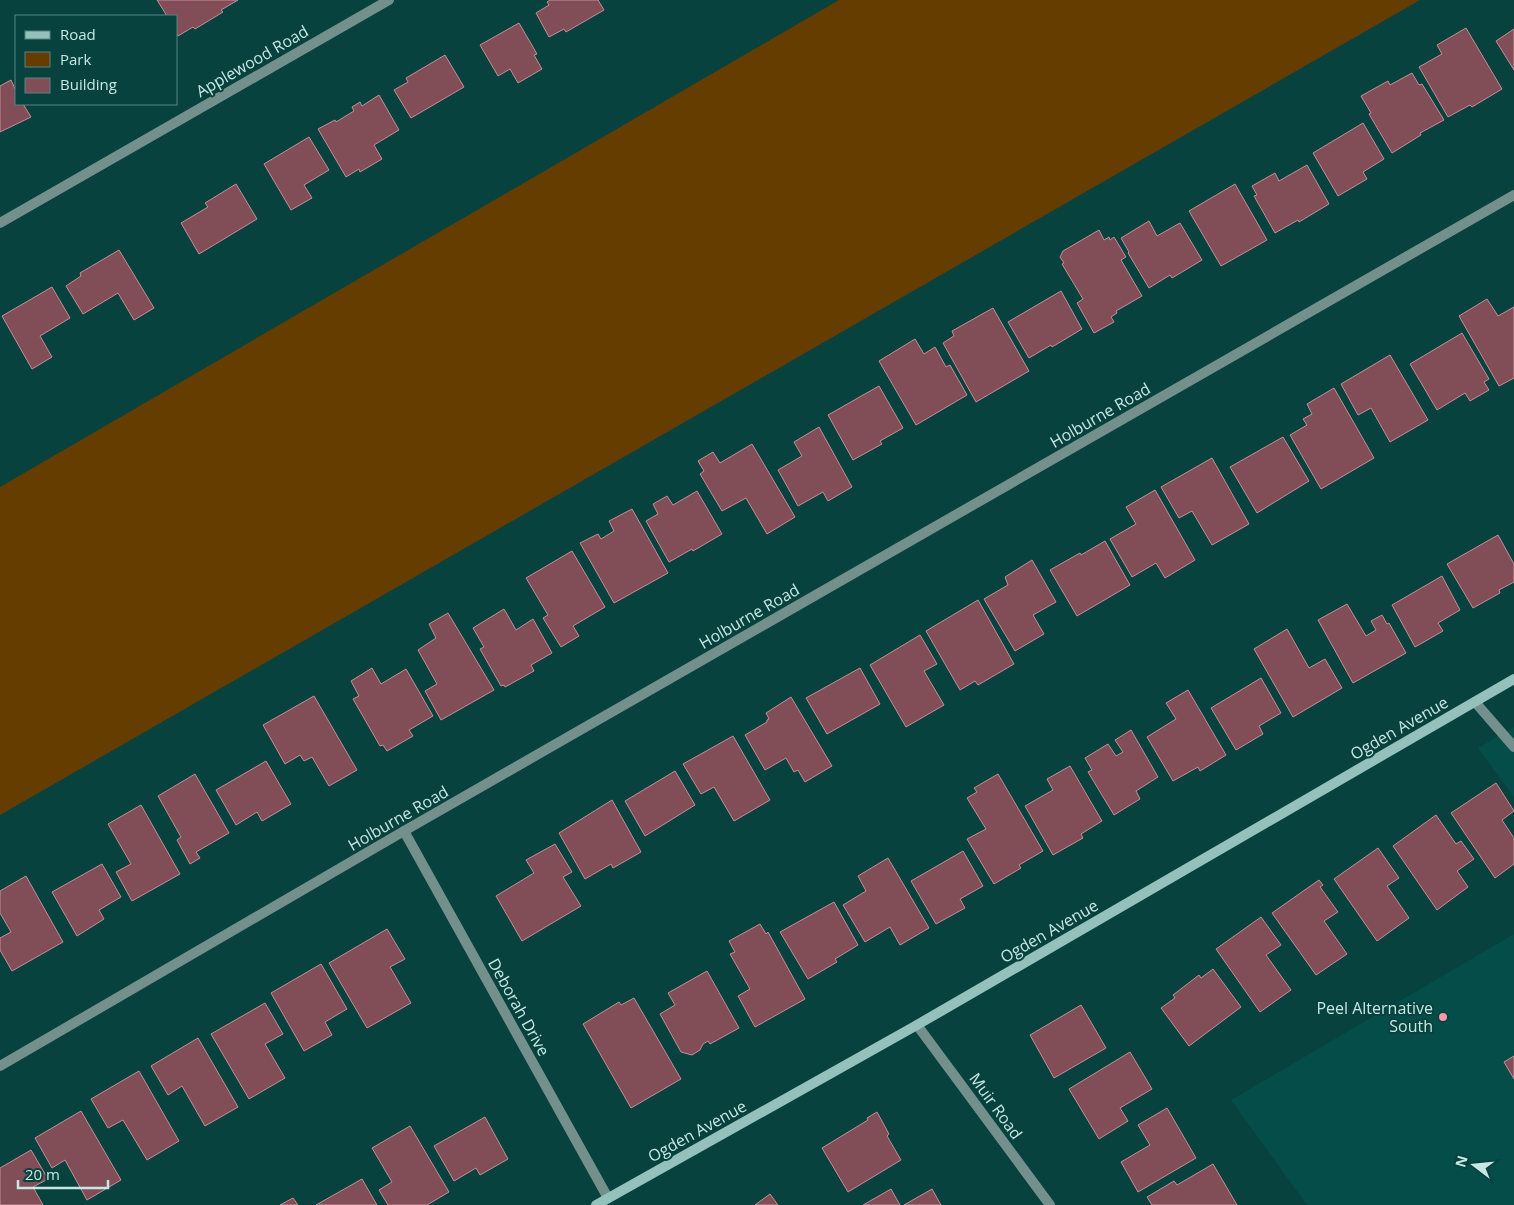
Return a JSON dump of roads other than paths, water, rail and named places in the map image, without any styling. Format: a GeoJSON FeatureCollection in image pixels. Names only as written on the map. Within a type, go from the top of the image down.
{"type":"FeatureCollection","features":[{"type":"Feature","properties":{"kind":"street","name":"Applewood Road"},"geometry":{"type":"LineString","coordinates":[[0,223],[388,0]]}},
{"type":"Feature","properties":{"kind":"street","name":"Holburne Road"},"geometry":{"type":"LineString","coordinates":[[0,1066],[404,831],[1514,195]]}},
{"type":"Feature","properties":{"kind":"street","name":"Ogden Avenue"},"geometry":{"type":"LineString","coordinates":[[596,1205],[917,1025],[1514,679]]}},
{"type":"Feature","properties":{"kind":"street"},"geometry":{"type":"LineString","coordinates":[[1475,702],[1514,747]]}},
{"type":"Feature","properties":{"kind":"street","name":"Deborah Drive"},"geometry":{"type":"LineString","coordinates":[[404,831],[608,1198]]}},
{"type":"Feature","properties":{"kind":"street","name":"Muir Road"},"geometry":{"type":"LineString","coordinates":[[917,1025],[1050,1205]]}},
{"type":"Feature","properties":{"kind":"place","name":"Peel Alternative South"},"geometry":{"type":"Point","coordinates":[1443,1017]}}]}
